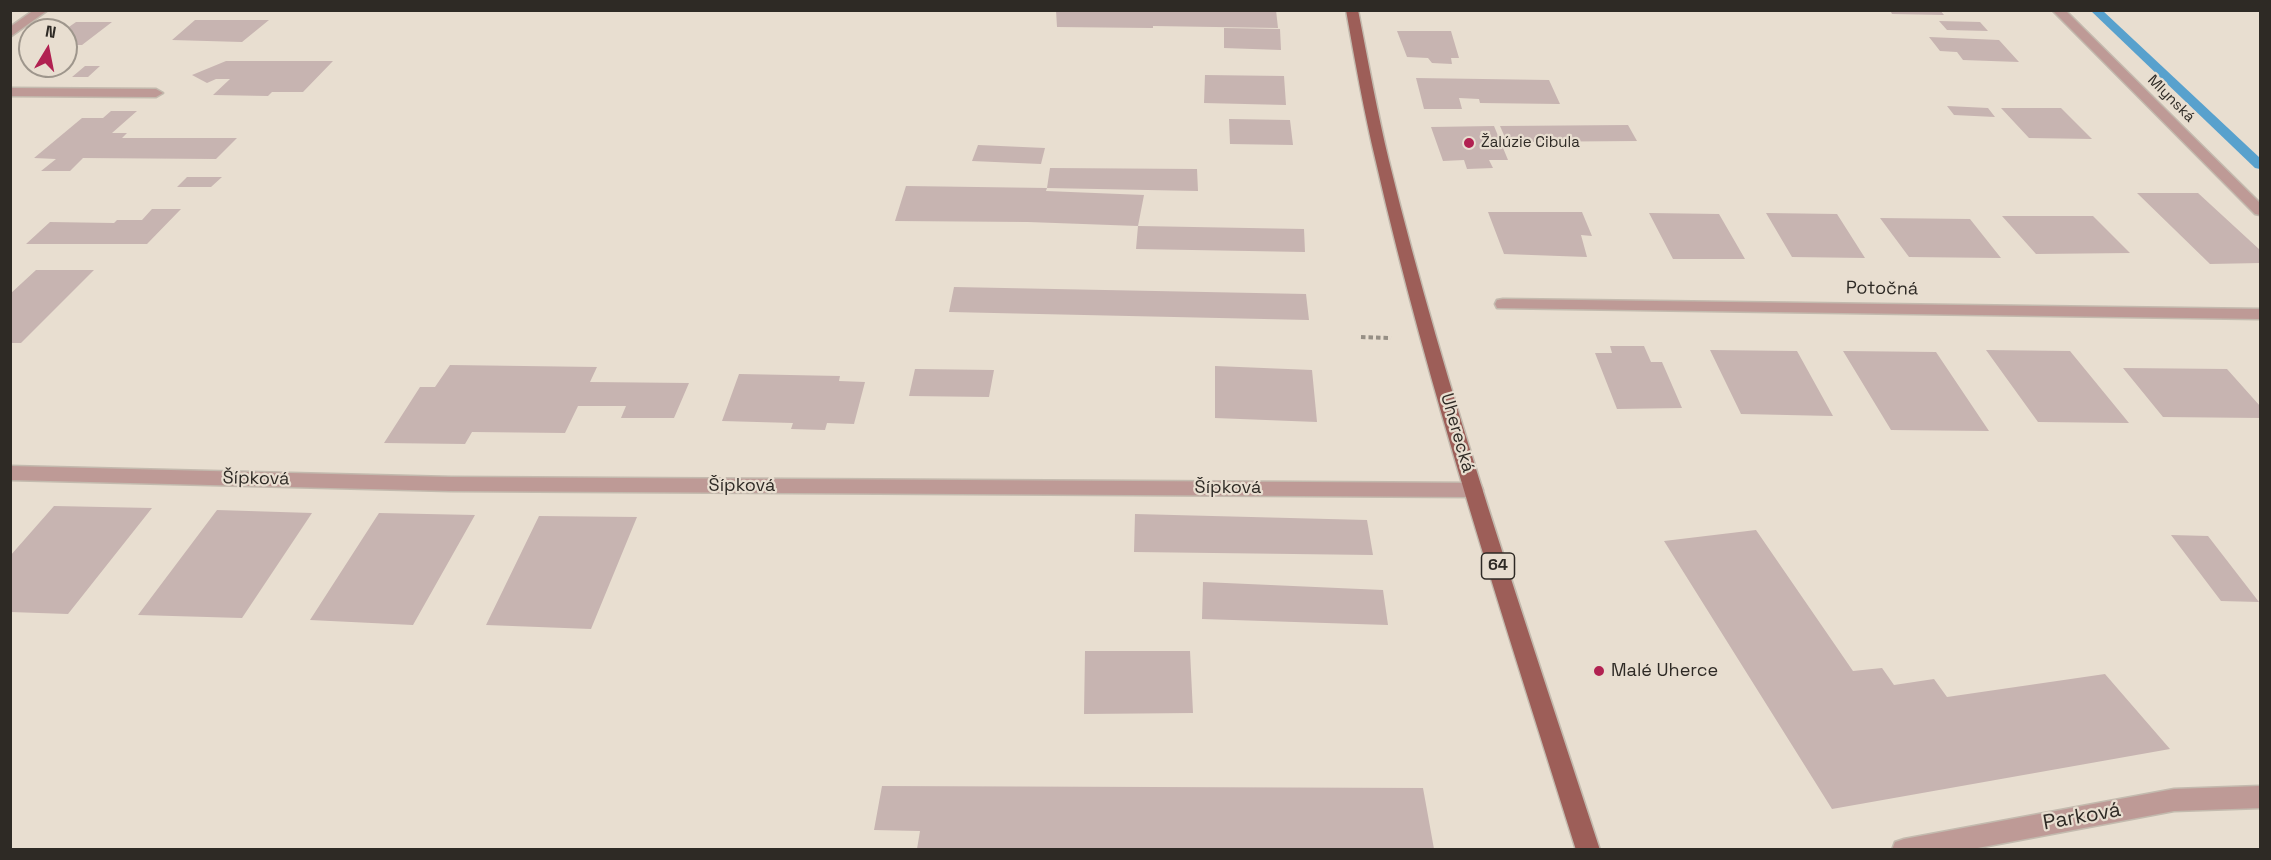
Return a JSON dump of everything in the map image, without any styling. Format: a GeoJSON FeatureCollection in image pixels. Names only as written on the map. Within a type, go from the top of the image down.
{"type":"FeatureCollection","features":[{"type":"Feature","properties":{"kind":"main road","name":"Uherecká"},"geometry":{"type":"LineString","coordinates":[[1352,10],[1386,178],[1474,490],[1588,849]]}},
{"type":"Feature","properties":{"kind":"street"},"geometry":{"type":"LineString","coordinates":[[10,33],[42,10]]}},
{"type":"Feature","properties":{"kind":"street","name":"Mlynská"},"geometry":{"type":"LineString","coordinates":[[2058,10],[2260,211]]}},
{"type":"Feature","properties":{"kind":"street"},"geometry":{"type":"LineString","coordinates":[[10,92],[156,93]]}},
{"type":"Feature","properties":{"kind":"street","name":"Potočná"},"geometry":{"type":"LineString","coordinates":[[1503,304],[2260,314]]}},
{"type":"Feature","properties":{"kind":"street","name":"Šípková"},"geometry":{"type":"LineString","coordinates":[[10,473],[463,484],[1474,490]]}},
{"type":"Feature","properties":{"kind":"street","name":"Parková"},"geometry":{"type":"LineString","coordinates":[[1904,849],[2174,800],[2260,797]]}},
{"type":"Feature","properties":{"kind":"building"},"geometry":{"type":"Polygon","coordinates":[[[1056,10],[1276,10],[1278,28],[1057,27],[1056,10]]]}},
{"type":"Feature","properties":{"kind":"building"},"geometry":{"type":"Polygon","coordinates":[[[1890,10],[1940,10],[1944,15],[1892,14],[1890,10]]]}},
{"type":"Feature","properties":{"kind":"building"},"geometry":{"type":"Polygon","coordinates":[[[195,20],[269,20],[242,42],[172,40],[195,20]]]}},
{"type":"Feature","properties":{"kind":"building"},"geometry":{"type":"Polygon","coordinates":[[[1939,21],[1980,22],[1988,31],[1947,30],[1939,21]]]}},
{"type":"Feature","properties":{"kind":"building"},"geometry":{"type":"Polygon","coordinates":[[[78,22],[112,22],[82,45],[78,45],[78,22]]]}},
{"type":"Feature","properties":{"kind":"building"},"geometry":{"type":"Polygon","coordinates":[[[1224,28],[1280,29],[1281,50],[1224,48],[1224,28]]]}},
{"type":"Feature","properties":{"kind":"building"},"geometry":{"type":"Polygon","coordinates":[[[1397,31],[1451,31],[1459,58],[1451,58],[1452,64],[1432,63],[1428,58],[1407,57],[1397,31]]]}},
{"type":"Feature","properties":{"kind":"building"},"geometry":{"type":"Polygon","coordinates":[[[1929,37],[1999,40],[2019,62],[1963,60],[1957,52],[1940,51],[1929,37]]]}},
{"type":"Feature","properties":{"kind":"building"},"geometry":{"type":"Polygon","coordinates":[[[226,61],[333,61],[303,92],[272,92],[268,96],[213,95],[230,79],[216,79],[207,83],[192,75],[226,61]]]}},
{"type":"Feature","properties":{"kind":"building"},"geometry":{"type":"Polygon","coordinates":[[[85,66],[100,66],[88,77],[78,77],[78,72],[85,66]]]}},
{"type":"Feature","properties":{"kind":"building"},"geometry":{"type":"Polygon","coordinates":[[[1205,75],[1284,76],[1286,105],[1204,103],[1205,75]]]}},
{"type":"Feature","properties":{"kind":"building"},"geometry":{"type":"Polygon","coordinates":[[[1416,78],[1549,80],[1560,104],[1480,103],[1479,99],[1459,98],[1462,109],[1424,109],[1416,78]]]}},
{"type":"Feature","properties":{"kind":"building"},"geometry":{"type":"Polygon","coordinates":[[[1947,106],[1988,108],[1995,117],[1954,115],[1947,106]]]}},
{"type":"Feature","properties":{"kind":"building"},"geometry":{"type":"Polygon","coordinates":[[[2001,108],[2061,108],[2092,139],[2029,138],[2001,108]]]}},
{"type":"Feature","properties":{"kind":"building"},"geometry":{"type":"Polygon","coordinates":[[[111,111],[137,111],[112,133],[127,133],[122,138],[237,138],[216,159],[83,158],[70,171],[41,171],[56,159],[34,158],[82,118],[103,118],[111,111]]]}},
{"type":"Feature","properties":{"kind":"building"},"geometry":{"type":"Polygon","coordinates":[[[1229,119],[1290,120],[1293,145],[1230,144],[1229,119]]]}},
{"type":"Feature","properties":{"kind":"building"},"geometry":{"type":"Polygon","coordinates":[[[1628,125],[1637,141],[1507,142],[1500,126],[1628,125]]]}},
{"type":"Feature","properties":{"kind":"building","name":"Žalúzie Cibula"},"geometry":{"type":"Polygon","coordinates":[[[1494,126],[1508,160],[1489,160],[1493,168],[1467,169],[1464,160],[1443,161],[1431,127],[1494,126]]]}},
{"type":"Feature","properties":{"kind":"building"},"geometry":{"type":"Polygon","coordinates":[[[978,145],[1045,148],[1041,164],[972,161],[978,145]]]}},
{"type":"Feature","properties":{"kind":"building"},"geometry":{"type":"Polygon","coordinates":[[[1050,168],[1197,169],[1198,191],[1047,188],[1050,168]]]}},
{"type":"Feature","properties":{"kind":"building"},"geometry":{"type":"Polygon","coordinates":[[[187,177],[222,177],[211,187],[177,187],[187,177]]]}},
{"type":"Feature","properties":{"kind":"building"},"geometry":{"type":"Polygon","coordinates":[[[906,186],[1047,188],[1046,191],[1144,195],[1138,226],[895,221],[906,186]]]}},
{"type":"Feature","properties":{"kind":"building"},"geometry":{"type":"Polygon","coordinates":[[[2137,193],[2198,193],[2260,250],[2260,263],[2210,264],[2137,193]]]}},
{"type":"Feature","properties":{"kind":"building"},"geometry":{"type":"Polygon","coordinates":[[[152,209],[181,209],[147,244],[26,244],[50,222],[114,223],[117,220],[142,220],[152,209]]]}},
{"type":"Feature","properties":{"kind":"building"},"geometry":{"type":"Polygon","coordinates":[[[1488,212],[1582,212],[1592,236],[1581,235],[1587,257],[1504,254],[1488,212]]]}},
{"type":"Feature","properties":{"kind":"building"},"geometry":{"type":"Polygon","coordinates":[[[1649,213],[1719,214],[1745,259],[1673,259],[1649,213]]]}},
{"type":"Feature","properties":{"kind":"building"},"geometry":{"type":"Polygon","coordinates":[[[1766,213],[1837,214],[1865,258],[1792,257],[1766,213]]]}},
{"type":"Feature","properties":{"kind":"building"},"geometry":{"type":"Polygon","coordinates":[[[2002,216],[2093,216],[2130,253],[2036,254],[2002,216]]]}},
{"type":"Feature","properties":{"kind":"building"},"geometry":{"type":"Polygon","coordinates":[[[1880,218],[1970,219],[2001,258],[1909,257],[1880,218]]]}},
{"type":"Feature","properties":{"kind":"building"},"geometry":{"type":"Polygon","coordinates":[[[1138,226],[1304,229],[1305,252],[1136,249],[1138,226]]]}},
{"type":"Feature","properties":{"kind":"building"},"geometry":{"type":"Polygon","coordinates":[[[36,270],[94,270],[21,343],[10,343],[10,294],[36,270]]]}},
{"type":"Feature","properties":{"kind":"building"},"geometry":{"type":"Polygon","coordinates":[[[954,287],[1306,294],[1309,320],[949,312],[954,287]]]}},
{"type":"Feature","properties":{"kind":"building"},"geometry":{"type":"Polygon","coordinates":[[[1610,346],[1644,346],[1651,362],[1662,362],[1682,408],[1617,409],[1595,353],[1612,353],[1610,346]]]}},
{"type":"Feature","properties":{"kind":"building"},"geometry":{"type":"Polygon","coordinates":[[[1710,350],[1797,351],[1833,416],[1741,414],[1710,350]]]}},
{"type":"Feature","properties":{"kind":"building"},"geometry":{"type":"Polygon","coordinates":[[[1986,350],[2070,351],[2129,423],[2038,422],[1986,350]]]}},
{"type":"Feature","properties":{"kind":"building"},"geometry":{"type":"Polygon","coordinates":[[[1843,351],[1936,352],[1989,431],[1891,430],[1843,351]]]}},
{"type":"Feature","properties":{"kind":"building"},"geometry":{"type":"Polygon","coordinates":[[[450,365],[597,367],[590,382],[689,383],[674,418],[621,418],[626,406],[578,406],[565,433],[472,432],[465,444],[384,443],[420,387],[435,387],[450,365]]]}},
{"type":"Feature","properties":{"kind":"building"},"geometry":{"type":"Polygon","coordinates":[[[1215,366],[1312,370],[1317,422],[1215,418],[1215,366]]]}},
{"type":"Feature","properties":{"kind":"building"},"geometry":{"type":"Polygon","coordinates":[[[2123,368],[2227,369],[2260,406],[2260,418],[2163,417],[2123,368]]]}},
{"type":"Feature","properties":{"kind":"building"},"geometry":{"type":"Polygon","coordinates":[[[915,369],[994,370],[989,397],[909,396],[915,369]]]}},
{"type":"Feature","properties":{"kind":"building"},"geometry":{"type":"Polygon","coordinates":[[[739,374],[840,376],[839,381],[865,382],[854,424],[827,423],[825,430],[791,429],[793,423],[722,421],[739,374]]]}},
{"type":"Feature","properties":{"kind":"building"},"geometry":{"type":"Polygon","coordinates":[[[54,506],[152,508],[68,614],[10,612],[10,556],[54,506]]]}},
{"type":"Feature","properties":{"kind":"building"},"geometry":{"type":"Polygon","coordinates":[[[217,510],[312,513],[242,618],[138,615],[217,510]]]}},
{"type":"Feature","properties":{"kind":"building"},"geometry":{"type":"Polygon","coordinates":[[[379,513],[475,515],[413,625],[310,620],[379,513]]]}},
{"type":"Feature","properties":{"kind":"building"},"geometry":{"type":"Polygon","coordinates":[[[1135,514],[1367,520],[1373,555],[1134,552],[1135,514]]]}},
{"type":"Feature","properties":{"kind":"building"},"geometry":{"type":"Polygon","coordinates":[[[539,516],[637,517],[591,629],[486,625],[539,516]]]}},
{"type":"Feature","properties":{"kind":"building"},"geometry":{"type":"Polygon","coordinates":[[[1756,530],[1853,671],[1882,668],[1894,685],[1934,679],[1947,697],[2105,674],[2170,749],[1832,809],[1664,541],[1756,530]]]}},
{"type":"Feature","properties":{"kind":"building"},"geometry":{"type":"Polygon","coordinates":[[[2171,535],[2208,536],[2259,602],[2221,601],[2171,535]]]}},
{"type":"Feature","properties":{"kind":"building"},"geometry":{"type":"Polygon","coordinates":[[[1203,582],[1383,590],[1388,625],[1202,619],[1203,582]]]}},
{"type":"Feature","properties":{"kind":"building"},"geometry":{"type":"Polygon","coordinates":[[[1085,651],[1190,651],[1193,713],[1084,714],[1085,651]]]}},
{"type":"Feature","properties":{"kind":"building"},"geometry":{"type":"Polygon","coordinates":[[[882,786],[1423,788],[1434,849],[917,849],[920,831],[874,830],[882,786]]]}},
{"type":"Feature","properties":{"kind":"waterway"},"geometry":{"type":"LineString","coordinates":[[2095,10],[2260,165]]}},
{"type":"Feature","properties":{"kind":"place","name":"Žalúzie Cibula"},"geometry":{"type":"Point","coordinates":[1469,143]}},
{"type":"Feature","properties":{"kind":"place","name":"Malé Uherce"},"geometry":{"type":"Point","coordinates":[1599,671]}}]}
